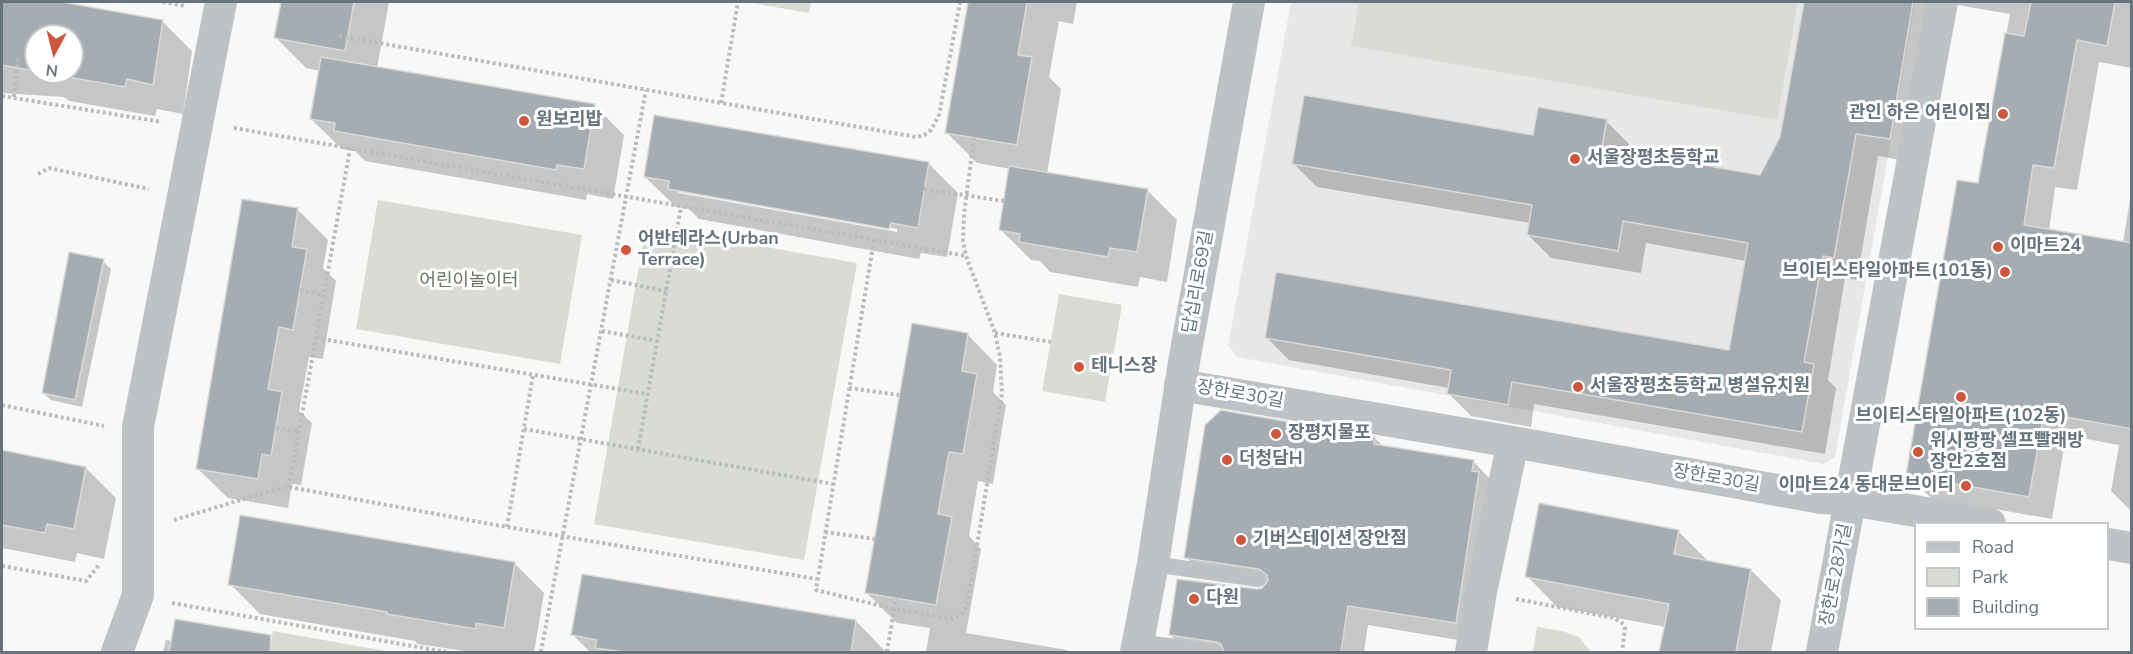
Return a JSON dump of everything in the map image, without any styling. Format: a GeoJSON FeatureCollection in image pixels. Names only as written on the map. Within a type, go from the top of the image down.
{"type":"FeatureCollection","features":[{"type":"Feature","properties":{"kind":"street","name":"답십리로69길"},"geometry":{"type":"LineString","coordinates":[[1137,647],[1153,564],[1180,385],[1249,2]]}},
{"type":"Feature","properties":{"kind":"street","name":"장한로28가길"},"geometry":{"type":"LineString","coordinates":[[1822,652],[1942,2]]}},
{"type":"Feature","properties":{"kind":"street"},"geometry":{"type":"LineString","coordinates":[[117,652],[138,595],[138,426],[208,4]]}},
{"type":"Feature","properties":{"kind":"street","name":"장한로30길"},"geometry":{"type":"LineString","coordinates":[[1180,385],[1514,442],[1821,498],[1851,500],[1978,522]]}},
{"type":"Feature","properties":{"kind":"street"},"geometry":{"type":"LineString","coordinates":[[1471,652],[1481,592],[1514,442]]}},
{"type":"Feature","properties":{"kind":"street"},"geometry":{"type":"LineString","coordinates":[[2109,544],[2132,548]]}},
{"type":"Feature","properties":{"kind":"lane"},"geometry":{"type":"LineString","coordinates":[[1153,564],[1258,579]]}},
{"type":"Feature","properties":{"kind":"lane","name":"답십리로69길"},"geometry":{"type":"LineString","coordinates":[[1137,647],[1214,652]]}},
{"type":"Feature","properties":{"kind":"path"},"geometry":{"type":"LineString","coordinates":[[163,2],[208,4]]}},
{"type":"Feature","properties":{"kind":"path"},"geometry":{"type":"LineString","coordinates":[[721,103],[738,2]]}},
{"type":"Feature","properties":{"kind":"path"},"geometry":{"type":"LineString","coordinates":[[339,36],[916,137],[931,130],[939,115],[960,2]]}},
{"type":"Feature","properties":{"kind":"path"},"geometry":{"type":"LineString","coordinates":[[14,97],[18,58]]}},
{"type":"Feature","properties":{"kind":"path"},"geometry":{"type":"LineString","coordinates":[[541,652],[646,90]]}},
{"type":"Feature","properties":{"kind":"path"},"geometry":{"type":"LineString","coordinates":[[2,96],[150,122],[167,121]]}},
{"type":"Feature","properties":{"kind":"path"},"geometry":{"type":"LineString","coordinates":[[223,126],[966,256]]}},
{"type":"Feature","properties":{"kind":"path"},"geometry":{"type":"LineString","coordinates":[[874,240],[816,591],[894,609],[953,619],[962,614],[966,606],[1002,393],[1000,357],[995,333],[966,256],[963,241],[966,195],[974,138]]}},
{"type":"Feature","properties":{"kind":"path"},"geometry":{"type":"LineString","coordinates":[[289,488],[350,148]]}},
{"type":"Feature","properties":{"kind":"path"},"geometry":{"type":"LineString","coordinates":[[38,174],[49,168],[147,187],[153,196]]}},
{"type":"Feature","properties":{"kind":"path"},"geometry":{"type":"LineString","coordinates":[[924,189],[1004,201]]}},
{"type":"Feature","properties":{"kind":"path"},"geometry":{"type":"LineString","coordinates":[[638,449],[681,207]]}},
{"type":"Feature","properties":{"kind":"path"},"geometry":{"type":"LineString","coordinates":[[611,280],[666,291]]}},
{"type":"Feature","properties":{"kind":"path"},"geometry":{"type":"LineString","coordinates":[[300,290],[324,295]]}},
{"type":"Feature","properties":{"kind":"path"},"geometry":{"type":"LineString","coordinates":[[601,331],[657,340]]}},
{"type":"Feature","properties":{"kind":"path"},"geometry":{"type":"LineString","coordinates":[[995,333],[1051,342]]}},
{"type":"Feature","properties":{"kind":"path"},"geometry":{"type":"LineString","coordinates":[[316,338],[647,394]]}},
{"type":"Feature","properties":{"kind":"path"},"geometry":{"type":"LineString","coordinates":[[507,528],[533,375]]}},
{"type":"Feature","properties":{"kind":"path"},"geometry":{"type":"LineString","coordinates":[[849,388],[899,395]]}},
{"type":"Feature","properties":{"kind":"path"},"geometry":{"type":"LineString","coordinates":[[2,405],[105,426],[104,438]]}},
{"type":"Feature","properties":{"kind":"path"},"geometry":{"type":"LineString","coordinates":[[276,428],[299,432]]}},
{"type":"Feature","properties":{"kind":"path"},"geometry":{"type":"LineString","coordinates":[[524,429],[833,484]]}},
{"type":"Feature","properties":{"kind":"path"},"geometry":{"type":"LineString","coordinates":[[165,522],[277,489],[289,488],[507,528],[818,579]]}},
{"type":"Feature","properties":{"kind":"path"},"geometry":{"type":"LineString","coordinates":[[825,532],[874,539]]}},
{"type":"Feature","properties":{"kind":"path"},"geometry":{"type":"LineString","coordinates":[[2,566],[87,581],[99,567],[99,556]]}},
{"type":"Feature","properties":{"kind":"path"},"geometry":{"type":"LineString","coordinates":[[1481,592],[1614,618],[1626,628],[1622,652]]}},
{"type":"Feature","properties":{"kind":"path"},"geometry":{"type":"LineString","coordinates":[[887,652],[896,598]]}},
{"type":"Feature","properties":{"kind":"path"},"geometry":{"type":"LineString","coordinates":[[165,602],[446,652]]}},
{"type":"Feature","properties":{"kind":"shaded area","name":"서울장평초등학교"},"geometry":{"type":"Polygon","coordinates":[[[1291,2],[1915,2],[1835,457],[1824,464],[1237,357],[1228,346],[1291,2]]]}},
{"type":"Feature","properties":{"kind":"green space"},"geometry":{"type":"Polygon","coordinates":[[[746,2],[811,2],[809,13],[746,2]]]}},
{"type":"Feature","properties":{"kind":"green space"},"geometry":{"type":"Polygon","coordinates":[[[1359,2],[1798,2],[1777,120],[1351,46],[1359,2]]]}},
{"type":"Feature","properties":{"kind":"green space","name":"어린이놀이터"},"geometry":{"type":"Polygon","coordinates":[[[378,200],[582,235],[560,364],[356,329],[378,200]]]}},
{"type":"Feature","properties":{"kind":"green space"},"geometry":{"type":"Polygon","coordinates":[[[646,226],[857,263],[804,560],[594,524],[646,226]]]}},
{"type":"Feature","properties":{"kind":"green space","name":"테니스장"},"geometry":{"type":"Polygon","coordinates":[[[1059,294],[1122,305],[1105,402],[1042,391],[1059,294]]]}},
{"type":"Feature","properties":{"kind":"green space"},"geometry":{"type":"Polygon","coordinates":[[[1537,627],[1562,631],[1579,637],[1591,652],[1533,652],[1537,627]]]}},
{"type":"Feature","properties":{"kind":"green space"},"geometry":{"type":"Polygon","coordinates":[[[273,631],[391,652],[269,652],[273,631]]]}},
{"type":"Feature","properties":{"kind":"building"},"geometry":{"type":"Polygon","coordinates":[[[2,2],[62,2],[163,20],[153,85],[127,79],[125,87],[84,80],[84,24],[24,24],[24,69],[2,65],[2,2]]]}},
{"type":"Feature","properties":{"kind":"building"},"geometry":{"type":"Polygon","coordinates":[[[281,2],[354,2],[345,51],[274,38],[281,2]]]}},
{"type":"Feature","properties":{"kind":"building"},"geometry":{"type":"Polygon","coordinates":[[[968,2],[1027,2],[1018,55],[1032,57],[1017,145],[945,133],[968,2]]]}},
{"type":"Feature","properties":{"kind":"building"},"geometry":{"type":"Polygon","coordinates":[[[1804,2],[1913,2],[1890,139],[1856,134],[1834,258],[1823,256],[1804,362],[1814,364],[1802,432],[1512,382],[1508,405],[1447,394],[1451,370],[1265,338],[1276,272],[1729,350],[1748,243],[1623,221],[1618,251],[1527,235],[1532,205],[1292,164],[1304,95],[1533,135],[1538,107],[1607,119],[1602,147],[1760,175],[1780,137],[1804,2]]]}},
{"type":"Feature","properties":{"kind":"building"},"geometry":{"type":"Polygon","coordinates":[[[2031,2],[2115,2],[2107,46],[2077,40],[2054,168],[2033,165],[2024,225],[2132,243],[2132,429],[2044,413],[2029,497],[1906,475],[1957,180],[1978,183],[2005,33],[2024,36],[2031,2]]]}},
{"type":"Feature","properties":{"kind":"building"},"geometry":{"type":"Polygon","coordinates":[[[321,57],[595,104],[584,169],[557,165],[556,170],[334,131],[335,123],[310,119],[321,57]]]}},
{"type":"Feature","properties":{"kind":"building"},"geometry":{"type":"Polygon","coordinates":[[[654,115],[929,162],[918,228],[891,223],[889,229],[668,189],[669,181],[644,177],[654,115]]]}},
{"type":"Feature","properties":{"kind":"building"},"geometry":{"type":"Polygon","coordinates":[[[1009,166],[1148,189],[1137,252],[1110,248],[1108,257],[1019,242],[1020,234],[999,230],[1009,166]]]}},
{"type":"Feature","properties":{"kind":"building"},"geometry":{"type":"Polygon","coordinates":[[[242,199],[298,208],[292,247],[307,249],[293,330],[279,327],[268,389],[282,392],[271,456],[262,454],[258,479],[196,469],[242,199]]]}},
{"type":"Feature","properties":{"kind":"building"},"geometry":{"type":"Polygon","coordinates":[[[69,252],[104,259],[75,400],[42,393],[69,252]]]}},
{"type":"Feature","properties":{"kind":"building"},"geometry":{"type":"Polygon","coordinates":[[[912,323],[968,333],[962,371],[977,374],[963,454],[949,452],[938,514],[952,517],[936,605],[865,593],[912,323]]]}},
{"type":"Feature","properties":{"kind":"building"},"geometry":{"type":"Polygon","coordinates":[[[1221,410],[1375,437],[1374,444],[1474,460],[1472,471],[1479,472],[1456,623],[1348,606],[1341,652],[1224,652],[1221,644],[1216,642],[1169,635],[1177,579],[1257,589],[1262,588],[1268,581],[1267,575],[1259,569],[1184,558],[1205,425],[1221,410]]]}},
{"type":"Feature","properties":{"kind":"building"},"geometry":{"type":"Polygon","coordinates":[[[2,450],[86,467],[74,529],[47,524],[45,533],[2,525],[2,450]]]}},
{"type":"Feature","properties":{"kind":"building"},"geometry":{"type":"Polygon","coordinates":[[[1539,503],[1679,530],[1674,554],[1751,569],[1736,652],[1659,652],[1669,604],[1525,577],[1539,503]]]}},
{"type":"Feature","properties":{"kind":"building"},"geometry":{"type":"Polygon","coordinates":[[[240,515],[515,562],[504,628],[476,623],[476,629],[228,585],[240,515]]]}},
{"type":"Feature","properties":{"kind":"building"},"geometry":{"type":"Polygon","coordinates":[[[582,574],[856,620],[851,652],[624,652],[595,648],[597,640],[571,635],[582,574]]]}},
{"type":"Feature","properties":{"kind":"building"},"geometry":{"type":"Polygon","coordinates":[[[175,619],[271,635],[270,652],[169,652],[175,619]]]}},
{"type":"Feature","properties":{"kind":"place","name":"관인 하은 어린이집"},"geometry":{"type":"Point","coordinates":[2003,114]}},
{"type":"Feature","properties":{"kind":"place","name":"원보리밥"},"geometry":{"type":"Point","coordinates":[524,121]}},
{"type":"Feature","properties":{"kind":"place","name":"서울장평초등학교"},"geometry":{"type":"Point","coordinates":[1575,159]}},
{"type":"Feature","properties":{"kind":"place","name":"이마트24"},"geometry":{"type":"Point","coordinates":[1998,247]}},
{"type":"Feature","properties":{"kind":"place","name":"어반테라스(Urban Terrace)"},"geometry":{"type":"Point","coordinates":[626,250]}},
{"type":"Feature","properties":{"kind":"place","name":"브이티스타일아파트(101동)"},"geometry":{"type":"Point","coordinates":[2005,272]}},
{"type":"Feature","properties":{"kind":"place","name":"테니스장"},"geometry":{"type":"Point","coordinates":[1079,367]}},
{"type":"Feature","properties":{"kind":"place","name":"서울장평초등학교 병설유치원"},"geometry":{"type":"Point","coordinates":[1578,387]}},
{"type":"Feature","properties":{"kind":"place","name":"브이티스타일아파트(102동)"},"geometry":{"type":"Point","coordinates":[1961,397]}},
{"type":"Feature","properties":{"kind":"place","name":"장평지물포"},"geometry":{"type":"Point","coordinates":[1276,434]}},
{"type":"Feature","properties":{"kind":"place","name":"위시팡팡 셀프빨래방 장안2호점"},"geometry":{"type":"Point","coordinates":[1918,452]}},
{"type":"Feature","properties":{"kind":"place","name":"더청담H"},"geometry":{"type":"Point","coordinates":[1227,460]}},
{"type":"Feature","properties":{"kind":"place","name":"이마트24 동대문브이티"},"geometry":{"type":"Point","coordinates":[1966,486]}},
{"type":"Feature","properties":{"kind":"place","name":"기버스테이션 장안점"},"geometry":{"type":"Point","coordinates":[1241,540]}},
{"type":"Feature","properties":{"kind":"place","name":"다원"},"geometry":{"type":"Point","coordinates":[1194,599]}}]}
